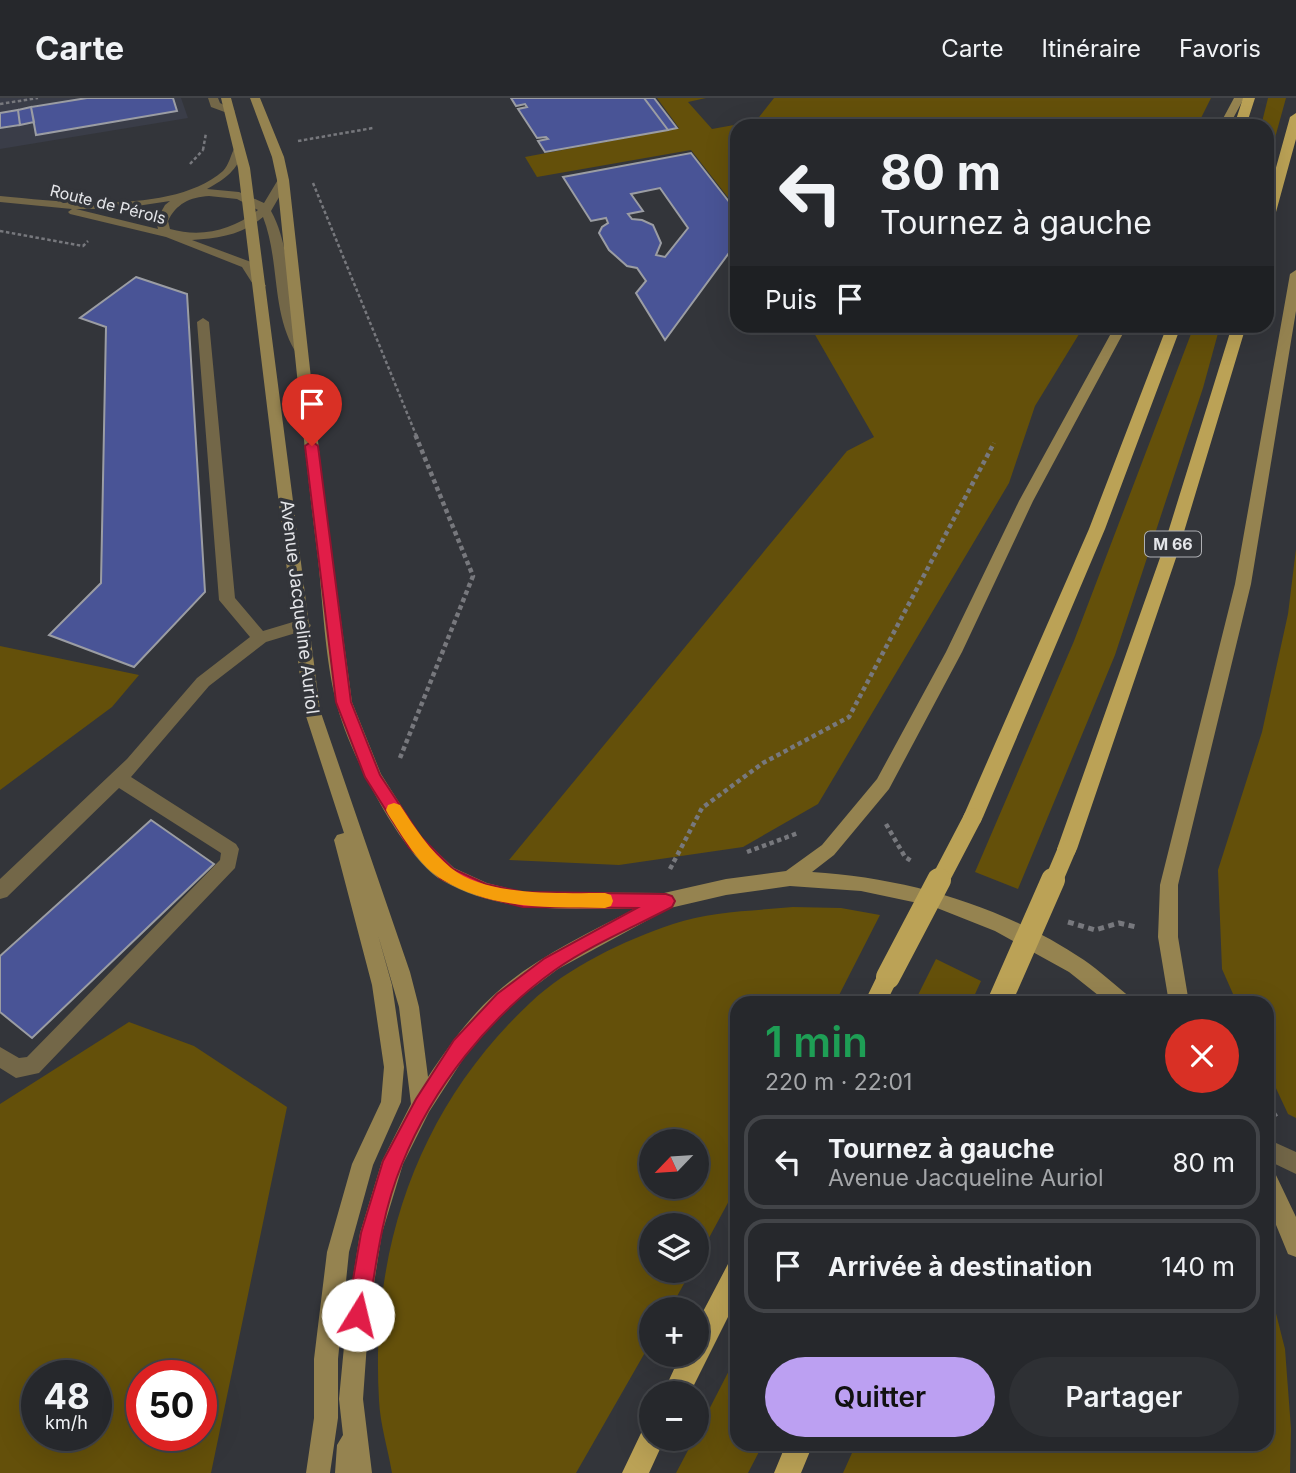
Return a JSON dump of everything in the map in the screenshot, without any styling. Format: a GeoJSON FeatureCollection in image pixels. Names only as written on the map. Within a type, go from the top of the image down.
{"type":"FeatureCollection","features":[{"type":"Feature","properties":{"kind":"highway"},"geometry":{"type":"LineString","coordinates":[[1242,119],[1249,98]]}},
{"type":"Feature","properties":{"kind":"highway"},"geometry":{"type":"LineString","coordinates":[[1274,197],[1296,117]]}},
{"type":"Feature","properties":{"kind":"highway"},"geometry":{"type":"LineString","coordinates":[[878,996],[973,817],[1097,529],[1171,333]]}},
{"type":"Feature","properties":{"kind":"highway","name":"M 66"},"geometry":{"type":"LineString","coordinates":[[1002,996],[1067,849],[1170,555],[1237,333]]}},
{"type":"Feature","properties":{"kind":"highway"},"geometry":{"type":"LineString","coordinates":[[709,1328],[730,1287]]}},
{"type":"Feature","properties":{"kind":"highway"},"geometry":{"type":"LineString","coordinates":[[635,1473],[646,1451]]}},
{"type":"Feature","properties":{"kind":"highway"},"geometry":{"type":"LineString","coordinates":[[787,1473],[797,1451]]}},
{"type":"Feature","properties":{"kind":"main road","name":"Avenue Jacqueline Auriol"},"geometry":{"type":"LineString","coordinates":[[226,98],[248,198],[312,710],[331,774],[400,972],[409,1007],[422,1105]]}},
{"type":"Feature","properties":{"kind":"main road","name":"Avenue Jacqueline Auriol"},"geometry":{"type":"LineString","coordinates":[[255,98],[278,157],[283,180],[300,348],[344,702],[373,777],[415,842],[447,874],[484,890],[523,900],[666,901]]}},
{"type":"Feature","properties":{"kind":"main road"},"geometry":{"type":"LineString","coordinates":[[1228,119],[1239,98]]}},
{"type":"Feature","properties":{"kind":"main road"},"geometry":{"type":"LineString","coordinates":[[1178,996],[1168,937],[1169,885],[1243,584],[1296,274]]}},
{"type":"Feature","properties":{"kind":"main road"},"geometry":{"type":"LineString","coordinates":[[790,878],[828,850],[883,784],[954,652],[1026,501],[1117,333]]}},
{"type":"Feature","properties":{"kind":"main road"},"geometry":{"type":"LineString","coordinates":[[318,1473],[326,1418],[326,1359],[338,1252],[363,1164],[391,1102],[394,1067],[382,985],[344,842],[331,774]]}},
{"type":"Feature","properties":{"kind":"main road"},"geometry":{"type":"LineString","coordinates":[[347,1473],[358,1315],[371,1233],[393,1161],[422,1105],[460,1046],[503,999],[551,963],[666,901],[726,887],[790,878],[861,883],[933,898],[1023,936],[1076,966],[1114,996]]}},
{"type":"Feature","properties":{"kind":"main road"},"geometry":{"type":"LineString","coordinates":[[1274,1194],[1296,1245]]}},
{"type":"Feature","properties":{"kind":"main road"},"geometry":{"type":"LineString","coordinates":[[351,1399],[360,1473]]}},
{"type":"Feature","properties":{"kind":"street"},"geometry":{"type":"LineString","coordinates":[[213,98],[215,105],[230,111]]}},
{"type":"Feature","properties":{"kind":"street"},"geometry":{"type":"LineString","coordinates":[[239,149],[227,173],[176,202],[164,214],[163,226],[172,236],[247,265],[260,286]]}},
{"type":"Feature","properties":{"kind":"street"},"geometry":{"type":"LineString","coordinates":[[172,236],[210,237],[234,230],[268,205],[283,180]]}},
{"type":"Feature","properties":{"kind":"street","name":"Route de Pérols"},"geometry":{"type":"LineString","coordinates":[[0,199],[36,203],[132,204],[222,193],[248,198]]}},
{"type":"Feature","properties":{"kind":"street"},"geometry":{"type":"LineString","coordinates":[[248,198],[268,205]]}},
{"type":"Feature","properties":{"kind":"street","name":"Route de Pérols"},"geometry":{"type":"LineString","coordinates":[[36,203],[172,236]]}},
{"type":"Feature","properties":{"kind":"street"},"geometry":{"type":"LineString","coordinates":[[268,205],[291,332],[300,348]]}},
{"type":"Feature","properties":{"kind":"street"},"geometry":{"type":"LineString","coordinates":[[203,322],[227,600],[260,638]]}},
{"type":"Feature","properties":{"kind":"street"},"geometry":{"type":"LineString","coordinates":[[0,891],[118,778],[203,682],[260,638],[303,625]]}},
{"type":"Feature","properties":{"kind":"street"},"geometry":{"type":"LineString","coordinates":[[0,1056],[16,1068],[32,1066],[229,863],[230,849],[118,778]]}},
{"type":"Feature","properties":{"kind":"street"},"geometry":{"type":"LineString","coordinates":[[1274,1152],[1296,1163]]}},
{"type":"Feature","properties":{"kind":"path"},"geometry":{"type":"LineString","coordinates":[[0,104],[38,98]]}},
{"type":"Feature","properties":{"kind":"path"},"geometry":{"type":"LineString","coordinates":[[296,142],[373,128]]}},
{"type":"Feature","properties":{"kind":"path"},"geometry":{"type":"LineString","coordinates":[[322,205],[473,576],[399,760]]}},
{"type":"Feature","properties":{"kind":"path"},"geometry":{"type":"LineString","coordinates":[[666,901],[670,868],[702,808],[763,763],[849,717],[994,443]]}},
{"type":"Feature","properties":{"kind":"shaded area"},"geometry":{"type":"Polygon","coordinates":[[[0,98],[181,98],[188,118],[0,149],[0,98]]]}},
{"type":"Feature","properties":{"kind":"shaded area"},"geometry":{"type":"Polygon","coordinates":[[[657,98],[706,98],[688,102],[712,129],[730,126],[730,200],[691,150],[537,177],[525,157],[679,128],[657,98]]]}},
{"type":"Feature","properties":{"kind":"shaded area"},"geometry":{"type":"Polygon","coordinates":[[[774,98],[1211,98],[1200,119],[758,119],[774,98]]]}},
{"type":"Feature","properties":{"kind":"shaded area"},"geometry":{"type":"Polygon","coordinates":[[[1268,98],[1286,98],[1274,142],[1274,119],[1263,119],[1268,98]]]}},
{"type":"Feature","properties":{"kind":"shaded area"},"geometry":{"type":"Polygon","coordinates":[[[814,333],[1080,333],[1035,406],[1009,483],[818,804],[743,847],[619,865],[509,860],[847,451],[874,437],[814,333]]]}},
{"type":"Feature","properties":{"kind":"shaded area"},"geometry":{"type":"Polygon","coordinates":[[[1191,333],[1218,333],[1203,388],[1115,655],[1018,889],[975,872],[1074,641],[1191,333]]]}},
{"type":"Feature","properties":{"kind":"shaded area"},"geometry":{"type":"Polygon","coordinates":[[[1296,549],[1296,1118],[1288,1114],[1274,1084],[1274,996],[1234,996],[1222,969],[1218,870],[1262,732],[1288,614],[1296,549]]]}},
{"type":"Feature","properties":{"kind":"shaded area"},"geometry":{"type":"Polygon","coordinates":[[[0,646],[139,675],[112,707],[0,790],[0,646]]]}},
{"type":"Feature","properties":{"kind":"shaded area"},"geometry":{"type":"Polygon","coordinates":[[[793,907],[841,908],[880,915],[839,996],[730,996],[730,1199],[709,1238],[709,1213],[639,1213],[639,1283],[684,1283],[677,1297],[639,1297],[639,1363],[576,1473],[392,1473],[379,1400],[378,1344],[383,1289],[393,1236],[409,1184],[431,1135],[458,1088],[491,1044],[545,990],[597,956],[635,938],[687,920],[717,914],[793,907]]]}},
{"type":"Feature","properties":{"kind":"shaded area"},"geometry":{"type":"Polygon","coordinates":[[[936,959],[981,981],[974,996],[918,996],[936,959]]]}},
{"type":"Feature","properties":{"kind":"shaded area"},"geometry":{"type":"Polygon","coordinates":[[[129,1022],[194,1046],[287,1107],[217,1444],[217,1360],[126,1360],[126,1451],[216,1451],[211,1473],[0,1473],[0,1104],[129,1022]]]}},
{"type":"Feature","properties":{"kind":"shaded area"},"geometry":{"type":"Polygon","coordinates":[[[1274,1306],[1285,1349],[1291,1429],[1290,1473],[843,1473],[853,1451],[1274,1451],[1274,1306]]]}},
{"type":"Feature","properties":{"kind":"shaded area"},"geometry":{"type":"Polygon","coordinates":[[[730,1369],[730,1451],[759,1451],[748,1473],[676,1473],[688,1451],[709,1451],[709,1410],[730,1369]]]}},
{"type":"Feature","properties":{"kind":"building"},"geometry":{"type":"Polygon","coordinates":[[[87,98],[173,98],[177,111],[36,135],[31,107],[87,98]]]}},
{"type":"Feature","properties":{"kind":"building"},"geometry":{"type":"Polygon","coordinates":[[[511,98],[644,98],[668,130],[545,152],[538,141],[548,139],[537,138],[518,109],[527,107],[525,104],[516,106],[511,98]]]}},
{"type":"Feature","properties":{"kind":"building"},"geometry":{"type":"Polygon","coordinates":[[[644,98],[654,98],[677,128],[668,130],[644,98]]]}},
{"type":"Feature","properties":{"kind":"building"},"geometry":{"type":"Polygon","coordinates":[[[31,107],[34,122],[20,125],[18,110],[31,107]]]}},
{"type":"Feature","properties":{"kind":"building"},"geometry":{"type":"Polygon","coordinates":[[[18,110],[20,125],[0,128],[0,113],[18,110]]]}},
{"type":"Feature","properties":{"kind":"building"},"geometry":{"type":"Polygon","coordinates":[[[691,153],[730,203],[730,252],[665,340],[636,293],[646,281],[637,268],[627,266],[609,250],[599,233],[608,223],[606,218],[591,221],[563,177],[691,153]],[[660,188],[631,194],[643,211],[628,214],[632,219],[653,225],[661,243],[656,255],[665,257],[688,228],[660,188]]]}},
{"type":"Feature","properties":{"kind":"building"},"geometry":{"type":"Polygon","coordinates":[[[136,277],[187,294],[205,592],[134,667],[49,635],[101,583],[106,327],[80,318],[136,277]]]}},
{"type":"Feature","properties":{"kind":"building"},"geometry":{"type":"Polygon","coordinates":[[[151,820],[214,864],[32,1038],[0,1012],[0,956],[151,820]]]}},
{"type":"Feature","properties":{"kind":"slow traffic"},"geometry":{"type":"LineString","coordinates":[[394,810],[415,842],[447,874],[484,890],[523,900],[605,901]]}},
{"type":"Feature","properties":{"kind":"route"},"geometry":{"type":"LineString","coordinates":[[312,446],[344,702],[373,777],[415,842],[447,874],[484,890],[523,900],[666,901],[551,963],[503,999],[460,1046],[422,1105],[393,1161],[371,1233],[358,1315]]}}]}
